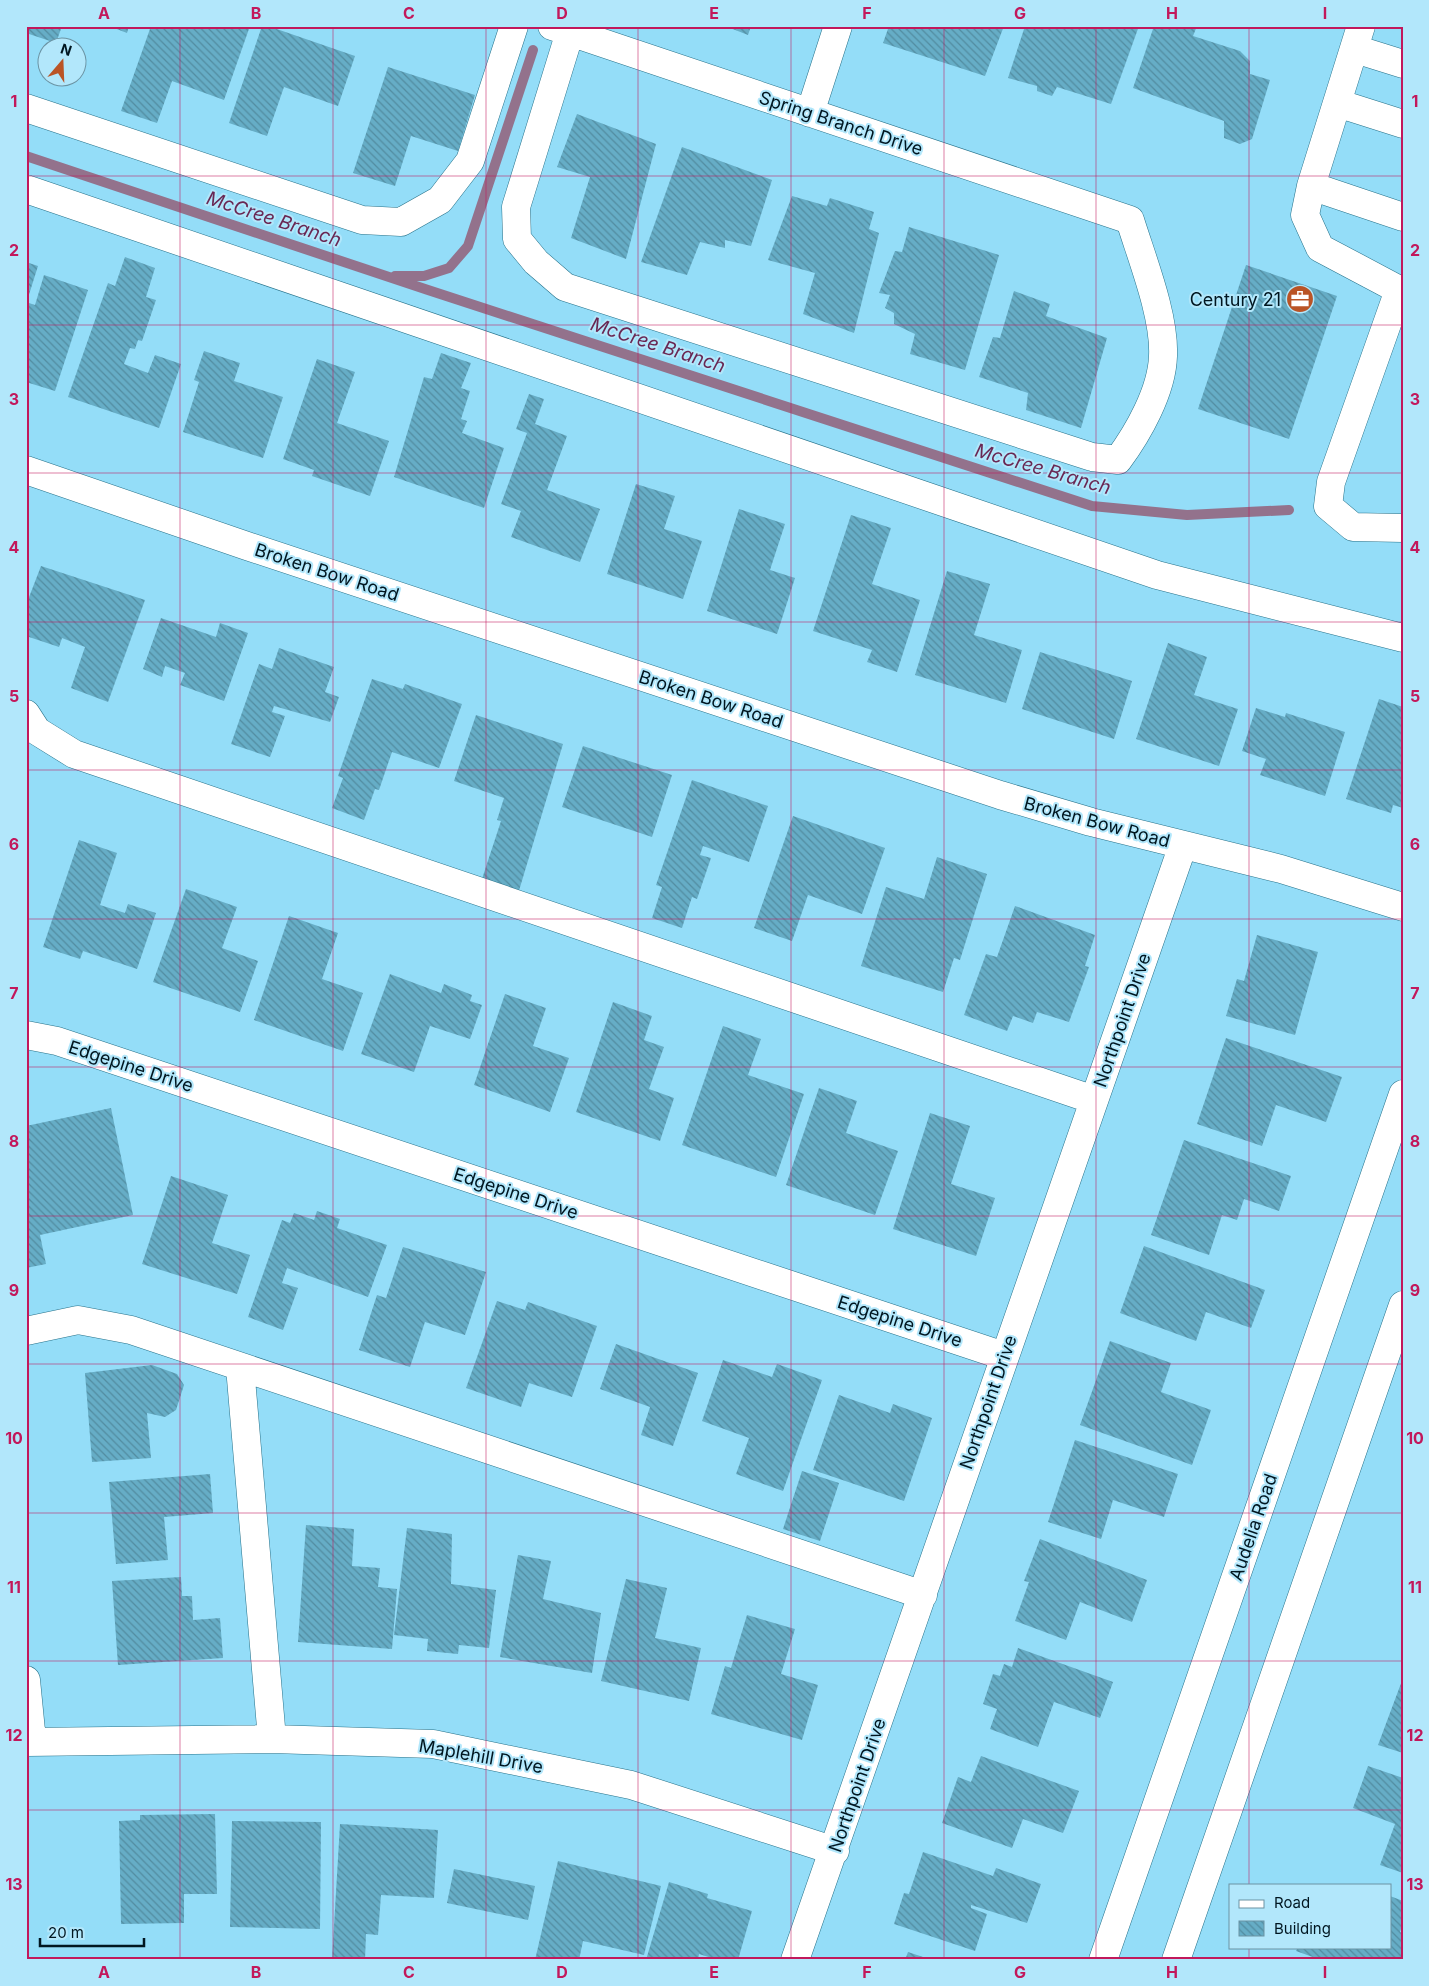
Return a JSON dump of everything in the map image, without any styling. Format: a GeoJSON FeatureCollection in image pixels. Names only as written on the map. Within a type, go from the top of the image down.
{"type":"FeatureCollection","features":[{"type":"Feature","properties":{"kind":"street"},"geometry":{"type":"LineString","coordinates":[[26,108],[362,220],[401,222],[440,200],[470,160],[514,26]]}},
{"type":"Feature","properties":{"kind":"street"},"geometry":{"type":"LineString","coordinates":[[810,113],[838,26]]}},
{"type":"Feature","properties":{"kind":"street","name":"Spring Branch Drive"},"geometry":{"type":"LineString","coordinates":[[565,28],[810,113],[1130,220],[1157,306],[1164,356],[1155,393],[1134,438],[1118,460],[1092,457],[566,287],[536,262],[518,239],[516,207],[565,28]]}},
{"type":"Feature","properties":{"kind":"street"},"geometry":{"type":"LineString","coordinates":[[1403,64],[1358,37],[1311,186],[1305,215],[1320,248],[1401,291],[1332,482],[1328,506],[1352,527],[1403,528]]}},
{"type":"Feature","properties":{"kind":"street"},"geometry":{"type":"LineString","coordinates":[[1337,103],[1403,124]]}},
{"type":"Feature","properties":{"kind":"street"},"geometry":{"type":"LineString","coordinates":[[1311,186],[1403,217]]}},
{"type":"Feature","properties":{"kind":"street"},"geometry":{"type":"LineString","coordinates":[[26,189],[1157,575],[1403,638]]}},
{"type":"Feature","properties":{"kind":"street","name":"Broken Bow Road"},"geometry":{"type":"LineString","coordinates":[[26,470],[247,546],[1000,795],[1091,822],[1281,869],[1403,907]]}},
{"type":"Feature","properties":{"kind":"street"},"geometry":{"type":"LineString","coordinates":[[26,714],[37,731],[74,754],[1094,1100]]}},
{"type":"Feature","properties":{"kind":"street","name":"Northpoint Drive"},"geometry":{"type":"LineString","coordinates":[[795,1960],[1004,1356],[1184,845]]}},
{"type":"Feature","properties":{"kind":"street","name":"Edgepine Drive"},"geometry":{"type":"LineString","coordinates":[[26,1035],[57,1041],[1004,1356]]}},
{"type":"Feature","properties":{"kind":"street","name":"Audelia Road"},"geometry":{"type":"LineString","coordinates":[[1103,1960],[1403,1094]]}},
{"type":"Feature","properties":{"kind":"street"},"geometry":{"type":"LineString","coordinates":[[1176,1960],[1403,1305]]}},
{"type":"Feature","properties":{"kind":"street"},"geometry":{"type":"LineString","coordinates":[[26,1331],[78,1320],[131,1330],[922,1595]]}},
{"type":"Feature","properties":{"kind":"street"},"geometry":{"type":"LineString","coordinates":[[240,1367],[272,1739]]}},
{"type":"Feature","properties":{"kind":"street"},"geometry":{"type":"LineString","coordinates":[[26,1680],[29,1741]]}},
{"type":"Feature","properties":{"kind":"street","name":"Maplehill Drive"},"geometry":{"type":"LineString","coordinates":[[29,1741],[272,1739],[442,1746],[631,1785],[834,1850]]}},
{"type":"Feature","properties":{"kind":"building"},"geometry":{"type":"Polygon","coordinates":[[[26,26],[62,26],[58,38],[41,38],[26,33],[26,26]]]}},
{"type":"Feature","properties":{"kind":"building"},"geometry":{"type":"Polygon","coordinates":[[[109,26],[129,26],[127,33],[109,26]]]}},
{"type":"Feature","properties":{"kind":"building"},"geometry":{"type":"Polygon","coordinates":[[[151,26],[250,26],[224,100],[172,81],[157,123],[121,111],[151,26]]]}},
{"type":"Feature","properties":{"kind":"building"},"geometry":{"type":"Polygon","coordinates":[[[262,26],[268,26],[355,56],[338,106],[284,87],[267,136],[229,123],[262,26]]]}},
{"type":"Feature","properties":{"kind":"building"},"geometry":{"type":"Polygon","coordinates":[[[725,26],[751,26],[748,35],[725,26]]]}},
{"type":"Feature","properties":{"kind":"building"},"geometry":{"type":"Polygon","coordinates":[[[889,26],[1004,26],[985,76],[883,43],[889,26]]]}},
{"type":"Feature","properties":{"kind":"building"},"geometry":{"type":"Polygon","coordinates":[[[1025,26],[1139,26],[1111,104],[1057,87],[1052,96],[1037,91],[1037,86],[1008,78],[1025,26]]]}},
{"type":"Feature","properties":{"kind":"building"},"geometry":{"type":"Polygon","coordinates":[[[1154,26],[1197,26],[1193,36],[1240,51],[1250,61],[1250,74],[1270,80],[1252,139],[1240,144],[1224,138],[1224,121],[1133,88],[1154,26]]]}},
{"type":"Feature","properties":{"kind":"building"},"geometry":{"type":"Polygon","coordinates":[[[388,67],[475,95],[458,151],[411,136],[395,186],[353,173],[388,67]]]}},
{"type":"Feature","properties":{"kind":"building"},"geometry":{"type":"Polygon","coordinates":[[[577,114],[656,144],[626,259],[571,238],[590,177],[557,167],[577,114]]]}},
{"type":"Feature","properties":{"kind":"building"},"geometry":{"type":"Polygon","coordinates":[[[682,147],[772,180],[751,246],[725,240],[725,248],[700,242],[687,275],[641,262],[682,147]]]}},
{"type":"Feature","properties":{"kind":"building"},"geometry":{"type":"Polygon","coordinates":[[[792,196],[827,206],[830,198],[874,212],[869,229],[879,233],[854,333],[803,314],[815,273],[768,260],[792,196]]]}},
{"type":"Feature","properties":{"kind":"building"},"geometry":{"type":"Polygon","coordinates":[[[909,227],[999,255],[965,370],[910,354],[915,334],[894,324],[894,313],[885,308],[890,295],[879,293],[895,251],[902,252],[909,227]]]}},
{"type":"Feature","properties":{"kind":"building"},"geometry":{"type":"Polygon","coordinates":[[[125,257],[155,268],[146,297],[156,300],[142,341],[138,340],[135,349],[130,348],[124,364],[148,373],[155,355],[181,364],[159,428],[68,397],[108,283],[115,286],[125,257]]]}},
{"type":"Feature","properties":{"kind":"building"},"geometry":{"type":"Polygon","coordinates":[[[26,262],[38,266],[27,301],[26,301],[26,262]]]}},
{"type":"Feature","properties":{"kind":"building"},"geometry":{"type":"Polygon","coordinates":[[[1246,265],[1337,296],[1289,439],[1198,409],[1246,265]]]}},
{"type":"Feature","properties":{"kind":"building"},"geometry":{"type":"Polygon","coordinates":[[[44,275],[88,290],[55,391],[26,382],[26,302],[35,305],[44,275]]]}},
{"type":"Feature","properties":{"kind":"building"},"geometry":{"type":"Polygon","coordinates":[[[1014,291],[1050,304],[1046,316],[1107,338],[1081,428],[1026,410],[1028,393],[979,377],[993,337],[1000,338],[1014,291]]]}},
{"type":"Feature","properties":{"kind":"building"},"geometry":{"type":"Polygon","coordinates":[[[204,351],[240,363],[234,381],[283,397],[263,458],[183,432],[199,382],[194,380],[204,351]]]}},
{"type":"Feature","properties":{"kind":"building"},"geometry":{"type":"Polygon","coordinates":[[[441,353],[471,363],[461,388],[470,391],[461,419],[467,421],[462,433],[504,448],[484,508],[394,477],[424,377],[432,379],[441,353]]]}},
{"type":"Feature","properties":{"kind":"building"},"geometry":{"type":"Polygon","coordinates":[[[317,359],[355,372],[337,423],[389,441],[370,496],[312,476],[314,470],[283,459],[317,359]]]}},
{"type":"Feature","properties":{"kind":"building"},"geometry":{"type":"Polygon","coordinates":[[[529,394],[544,399],[535,424],[567,436],[547,490],[600,509],[580,562],[511,537],[521,511],[501,504],[527,433],[516,429],[529,394]]]}},
{"type":"Feature","properties":{"kind":"building"},"geometry":{"type":"Polygon","coordinates":[[[636,484],[675,496],[664,529],[702,541],[683,599],[607,574],[636,484]]]}},
{"type":"Feature","properties":{"kind":"building"},"geometry":{"type":"Polygon","coordinates":[[[739,509],[785,524],[770,570],[795,578],[777,634],[707,611],[739,509]]]}},
{"type":"Feature","properties":{"kind":"building"},"geometry":{"type":"Polygon","coordinates":[[[851,515],[891,528],[872,584],[920,600],[897,672],[867,662],[872,650],[813,631],[851,515]]]}},
{"type":"Feature","properties":{"kind":"building"},"geometry":{"type":"Polygon","coordinates":[[[41,566],[145,600],[108,702],[71,688],[85,647],[62,638],[59,647],[26,636],[26,605],[41,566]]]}},
{"type":"Feature","properties":{"kind":"building"},"geometry":{"type":"Polygon","coordinates":[[[947,571],[990,584],[974,635],[1022,650],[1006,703],[915,675],[947,571]]]}},
{"type":"Feature","properties":{"kind":"building"},"geometry":{"type":"Polygon","coordinates":[[[161,618],[216,637],[220,623],[248,633],[224,701],[180,685],[185,673],[165,666],[162,677],[143,669],[161,618]]]}},
{"type":"Feature","properties":{"kind":"building"},"geometry":{"type":"Polygon","coordinates":[[[1168,643],[1207,657],[1194,695],[1238,709],[1219,766],[1136,739],[1168,643]]]}},
{"type":"Feature","properties":{"kind":"building"},"geometry":{"type":"Polygon","coordinates":[[[279,648],[334,667],[325,692],[339,697],[330,722],[274,706],[272,712],[285,716],[270,757],[231,744],[259,664],[272,669],[279,648]]]}},
{"type":"Feature","properties":{"kind":"building"},"geometry":{"type":"Polygon","coordinates":[[[1040,652],[1132,681],[1114,739],[1022,709],[1040,652]]]}},
{"type":"Feature","properties":{"kind":"building"},"geometry":{"type":"Polygon","coordinates":[[[372,679],[403,689],[405,684],[462,704],[439,768],[392,752],[379,790],[375,789],[364,820],[332,808],[343,778],[338,776],[372,679]]]}},
{"type":"Feature","properties":{"kind":"building"},"geometry":{"type":"Polygon","coordinates":[[[1379,699],[1403,707],[1403,808],[1393,805],[1391,813],[1346,799],[1379,699]]]}},
{"type":"Feature","properties":{"kind":"building"},"geometry":{"type":"Polygon","coordinates":[[[1256,708],[1285,717],[1286,713],[1345,732],[1325,796],[1260,775],[1266,759],[1242,751],[1256,708]]]}},
{"type":"Feature","properties":{"kind":"building"},"geometry":{"type":"Polygon","coordinates":[[[476,715],[563,744],[518,894],[481,882],[501,821],[497,820],[504,798],[454,781],[476,715]]]}},
{"type":"Feature","properties":{"kind":"building"},"geometry":{"type":"Polygon","coordinates":[[[583,746],[672,775],[652,837],[562,807],[583,746]]]}},
{"type":"Feature","properties":{"kind":"building"},"geometry":{"type":"Polygon","coordinates":[[[692,780],[768,806],[749,862],[703,846],[700,855],[711,858],[697,899],[692,897],[682,928],[652,918],[662,887],[656,885],[692,780]]]}},
{"type":"Feature","properties":{"kind":"building"},"geometry":{"type":"Polygon","coordinates":[[[793,816],[885,848],[862,914],[808,895],[792,941],[754,928],[793,816]]]}},
{"type":"Feature","properties":{"kind":"building"},"geometry":{"type":"Polygon","coordinates":[[[79,840],[117,853],[100,905],[125,913],[128,904],[156,913],[137,969],[83,951],[80,959],[43,947],[79,840]]]}},
{"type":"Feature","properties":{"kind":"building"},"geometry":{"type":"Polygon","coordinates":[[[937,857],[987,874],[960,960],[954,958],[943,992],[861,966],[886,887],[924,899],[937,857]]]}},
{"type":"Feature","properties":{"kind":"building"},"geometry":{"type":"Polygon","coordinates":[[[186,889],[237,907],[222,948],[258,961],[240,1012],[153,982],[186,889]]]}},
{"type":"Feature","properties":{"kind":"building"},"geometry":{"type":"Polygon","coordinates":[[[1015,906],[1095,935],[1085,966],[1089,967],[1069,1022],[1037,1012],[1033,1023],[1013,1016],[1007,1031],[964,1015],[986,954],[997,957],[1015,906]]]}},
{"type":"Feature","properties":{"kind":"building"},"geometry":{"type":"Polygon","coordinates":[[[289,916],[338,933],[322,979],[363,993],[343,1051],[254,1020],[289,916]]]}},
{"type":"Feature","properties":{"kind":"building"},"geometry":{"type":"Polygon","coordinates":[[[1257,935],[1318,952],[1295,1035],[1226,1016],[1237,979],[1244,981],[1257,935]]]}},
{"type":"Feature","properties":{"kind":"building"},"geometry":{"type":"Polygon","coordinates":[[[390,974],[441,993],[444,984],[472,995],[470,1001],[482,1005],[470,1039],[430,1026],[414,1072],[361,1054],[390,974]]]}},
{"type":"Feature","properties":{"kind":"building"},"geometry":{"type":"Polygon","coordinates":[[[505,994],[546,1008],[533,1046],[569,1058],[550,1112],[474,1085],[505,994]]]}},
{"type":"Feature","properties":{"kind":"building"},"geometry":{"type":"Polygon","coordinates":[[[613,1002],[652,1016],[644,1040],[664,1047],[649,1089],[674,1098],[660,1141],[576,1112],[613,1002]]]}},
{"type":"Feature","properties":{"kind":"building"},"geometry":{"type":"Polygon","coordinates":[[[723,1026],[761,1039],[748,1075],[804,1094],[776,1177],[682,1145],[723,1026]]]}},
{"type":"Feature","properties":{"kind":"building"},"geometry":{"type":"Polygon","coordinates":[[[1226,1038],[1342,1077],[1326,1122],[1276,1105],[1262,1146],[1197,1124],[1226,1038]]]}},
{"type":"Feature","properties":{"kind":"building"},"geometry":{"type":"Polygon","coordinates":[[[819,1088],[857,1101],[846,1133],[898,1151],[875,1215],[786,1185],[819,1088]]]}},
{"type":"Feature","properties":{"kind":"building"},"geometry":{"type":"Polygon","coordinates":[[[111,1108],[133,1215],[40,1235],[46,1264],[26,1268],[26,1126],[111,1108]]]}},
{"type":"Feature","properties":{"kind":"building"},"geometry":{"type":"Polygon","coordinates":[[[930,1113],[970,1126],[951,1184],[995,1198],[976,1256],[893,1229],[930,1113]]]}},
{"type":"Feature","properties":{"kind":"building"},"geometry":{"type":"Polygon","coordinates":[[[1184,1140],[1291,1176],[1279,1211],[1244,1199],[1237,1220],[1222,1215],[1209,1255],[1151,1235],[1184,1140]]]}},
{"type":"Feature","properties":{"kind":"building"},"geometry":{"type":"Polygon","coordinates":[[[171,1176],[228,1195],[212,1243],[250,1255],[237,1294],[142,1264],[171,1176]]]}},
{"type":"Feature","properties":{"kind":"building"},"geometry":{"type":"Polygon","coordinates":[[[317,1211],[340,1219],[337,1228],[387,1245],[368,1297],[287,1268],[282,1283],[298,1288],[283,1330],[248,1317],[282,1220],[290,1223],[294,1213],[314,1220],[317,1211]]]}},
{"type":"Feature","properties":{"kind":"building"},"geometry":{"type":"Polygon","coordinates":[[[1144,1246],[1265,1290],[1251,1328],[1206,1312],[1196,1341],[1120,1313],[1144,1246]]]}},
{"type":"Feature","properties":{"kind":"building"},"geometry":{"type":"Polygon","coordinates":[[[403,1247],[486,1272],[465,1335],[425,1322],[410,1367],[359,1350],[377,1295],[386,1298],[403,1247]]]}},
{"type":"Feature","properties":{"kind":"building"},"geometry":{"type":"Polygon","coordinates":[[[497,1301],[525,1310],[528,1302],[597,1326],[572,1397],[529,1383],[521,1407],[466,1388],[497,1301]]]}},
{"type":"Feature","properties":{"kind":"building"},"geometry":{"type":"Polygon","coordinates":[[[1110,1341],[1171,1363],[1161,1392],[1211,1410],[1192,1465],[1080,1425],[1110,1341]]]}},
{"type":"Feature","properties":{"kind":"building"},"geometry":{"type":"Polygon","coordinates":[[[616,1344],[698,1373],[673,1446],[641,1435],[650,1407],[600,1389],[616,1344]]]}},
{"type":"Feature","properties":{"kind":"building"},"geometry":{"type":"Polygon","coordinates":[[[723,1360],[772,1377],[777,1364],[822,1380],[783,1491],[736,1474],[749,1438],[702,1421],[723,1360]]]}},
{"type":"Feature","properties":{"kind":"building"},"geometry":{"type":"Polygon","coordinates":[[[152,1365],[177,1374],[184,1385],[176,1410],[165,1417],[147,1413],[151,1458],[92,1462],[85,1373],[152,1365]]]}},
{"type":"Feature","properties":{"kind":"building"},"geometry":{"type":"Polygon","coordinates":[[[839,1395],[890,1413],[893,1404],[932,1418],[904,1501],[813,1470],[839,1395]]]}},
{"type":"Feature","properties":{"kind":"building"},"geometry":{"type":"Polygon","coordinates":[[[1075,1440],[1178,1474],[1164,1517],[1113,1500],[1101,1539],[1048,1522],[1075,1440]]]}},
{"type":"Feature","properties":{"kind":"building"},"geometry":{"type":"Polygon","coordinates":[[[802,1471],[839,1483],[820,1541],[783,1529],[802,1471]]]}},
{"type":"Feature","properties":{"kind":"building"},"geometry":{"type":"Polygon","coordinates":[[[210,1474],[213,1513],[164,1517],[168,1560],[116,1564],[109,1482],[210,1474]]]}},
{"type":"Feature","properties":{"kind":"building"},"geometry":{"type":"Polygon","coordinates":[[[306,1525],[354,1529],[352,1566],[380,1568],[378,1587],[397,1589],[392,1649],[298,1642],[306,1525]]]}},
{"type":"Feature","properties":{"kind":"building"},"geometry":{"type":"Polygon","coordinates":[[[407,1528],[452,1534],[451,1584],[496,1590],[489,1648],[459,1645],[458,1654],[427,1651],[428,1639],[394,1635],[407,1528]]]}},
{"type":"Feature","properties":{"kind":"building"},"geometry":{"type":"Polygon","coordinates":[[[1040,1539],[1147,1580],[1132,1622],[1080,1602],[1066,1640],[1015,1621],[1029,1582],[1024,1581],[1040,1539]]]}},
{"type":"Feature","properties":{"kind":"building"},"geometry":{"type":"Polygon","coordinates":[[[518,1555],[551,1561],[543,1599],[601,1613],[592,1673],[500,1657],[518,1555]]]}},
{"type":"Feature","properties":{"kind":"building"},"geometry":{"type":"Polygon","coordinates":[[[181,1577],[182,1596],[192,1596],[193,1620],[220,1618],[223,1658],[118,1665],[112,1581],[181,1577]]]}},
{"type":"Feature","properties":{"kind":"building"},"geometry":{"type":"Polygon","coordinates":[[[626,1579],[667,1588],[655,1638],[701,1648],[689,1701],[601,1681],[626,1579]]]}},
{"type":"Feature","properties":{"kind":"building"},"geometry":{"type":"Polygon","coordinates":[[[747,1615],[795,1629],[781,1674],[818,1685],[802,1740],[711,1714],[725,1666],[731,1668],[747,1615]]]}},
{"type":"Feature","properties":{"kind":"building"},"geometry":{"type":"Polygon","coordinates":[[[1018,1648],[1113,1682],[1100,1718],[1054,1702],[1038,1747],[990,1729],[997,1709],[983,1704],[993,1674],[1000,1676],[1004,1664],[1012,1667],[1018,1648]]]}},
{"type":"Feature","properties":{"kind":"building"},"geometry":{"type":"Polygon","coordinates":[[[1403,1678],[1403,1753],[1378,1745],[1403,1678]]]}},
{"type":"Feature","properties":{"kind":"building"},"geometry":{"type":"Polygon","coordinates":[[[981,1756],[1079,1791],[1063,1833],[1023,1819],[1012,1848],[942,1823],[958,1777],[971,1782],[981,1756]]]}},
{"type":"Feature","properties":{"kind":"building"},"geometry":{"type":"Polygon","coordinates":[[[1368,1766],[1403,1778],[1403,1873],[1380,1865],[1395,1824],[1353,1808],[1368,1766]]]}},
{"type":"Feature","properties":{"kind":"building"},"geometry":{"type":"Polygon","coordinates":[[[215,1814],[217,1894],[184,1894],[184,1923],[121,1924],[119,1821],[140,1820],[140,1815],[215,1814]]]}},
{"type":"Feature","properties":{"kind":"building"},"geometry":{"type":"Polygon","coordinates":[[[232,1821],[321,1822],[320,1929],[230,1927],[232,1821]]]}},
{"type":"Feature","properties":{"kind":"building"},"geometry":{"type":"Polygon","coordinates":[[[340,1824],[438,1830],[434,1898],[381,1895],[378,1935],[366,1934],[365,1960],[332,1960],[340,1824]]]}},
{"type":"Feature","properties":{"kind":"building"},"geometry":{"type":"Polygon","coordinates":[[[923,1852],[993,1876],[996,1868],[1041,1884],[1027,1923],[971,1905],[971,1908],[987,1914],[975,1951],[894,1924],[904,1893],[909,1894],[923,1852]]]}},
{"type":"Feature","properties":{"kind":"building"},"geometry":{"type":"Polygon","coordinates":[[[558,1861],[661,1886],[644,1955],[583,1941],[579,1960],[535,1960],[558,1861]]]}},
{"type":"Feature","properties":{"kind":"building"},"geometry":{"type":"Polygon","coordinates":[[[454,1869],[535,1886],[528,1920],[447,1903],[454,1869]]]}},
{"type":"Feature","properties":{"kind":"building"},"geometry":{"type":"Polygon","coordinates":[[[669,1882],[708,1894],[707,1898],[752,1911],[738,1960],[718,1960],[699,1954],[698,1960],[646,1960],[669,1882]]]}},
{"type":"Feature","properties":{"kind":"building"},"geometry":{"type":"Polygon","coordinates":[[[1392,1897],[1403,1901],[1403,1923],[1400,1932],[1403,1933],[1403,1960],[1321,1960],[1296,1951],[1298,1948],[1392,1948],[1392,1897]]]}},
{"type":"Feature","properties":{"kind":"building"},"geometry":{"type":"Polygon","coordinates":[[[908,1952],[929,1959],[929,1960],[905,1960],[908,1952]]]}},
{"type":"Feature","properties":{"kind":"waterway"},"geometry":{"type":"LineString","coordinates":[[395,276],[424,276],[449,268],[468,246],[533,50]]}},
{"type":"Feature","properties":{"kind":"waterway","name":"McCree Branch"},"geometry":{"type":"LineString","coordinates":[[26,156],[428,290],[1092,506],[1187,515],[1289,510]]}},
{"type":"Feature","properties":{"kind":"place","name":"Century 21"},"geometry":{"type":"Point","coordinates":[1300,299]}}]}
